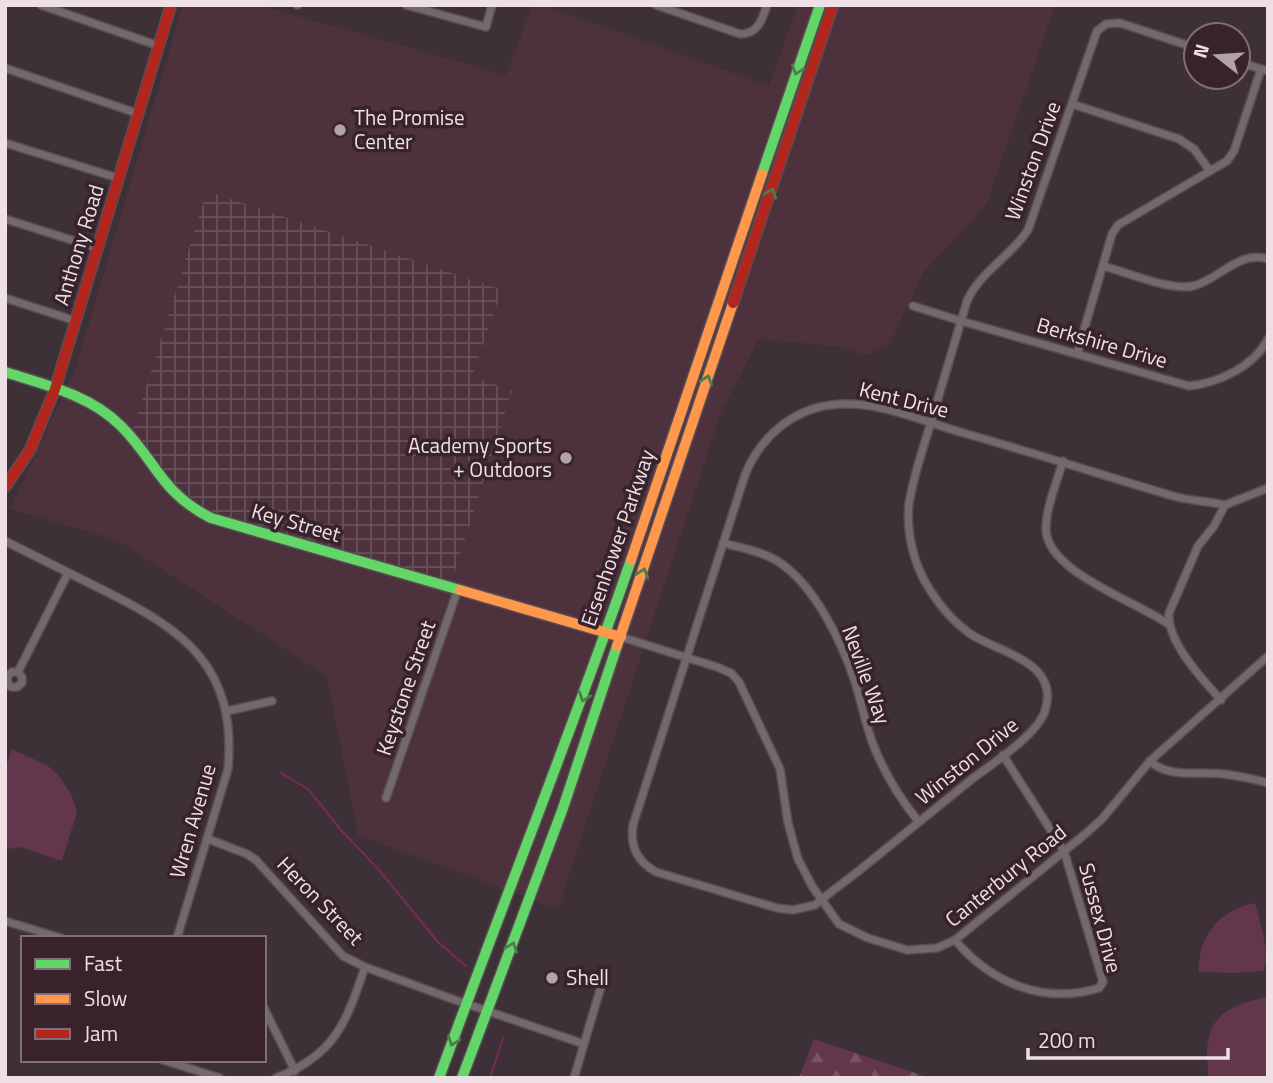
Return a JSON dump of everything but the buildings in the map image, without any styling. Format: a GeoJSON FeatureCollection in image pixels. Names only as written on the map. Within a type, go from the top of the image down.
{"type":"FeatureCollection","features":[{"type":"Feature","properties":{"kind":"main road","name":"Anthony Road"},"geometry":{"type":"LineString","coordinates":[[5,487],[30,450],[55,388],[171,5]]}},
{"type":"Feature","properties":{"kind":"main road","name":"Eisenhower Parkway"},"geometry":{"type":"LineString","coordinates":[[439,1078],[607,632],[820,5]]}},
{"type":"Feature","properties":{"kind":"main road","name":"Eisenhower Parkway"},"geometry":{"type":"LineString","coordinates":[[462,1078],[563,808],[834,5]]}},
{"type":"Feature","properties":{"kind":"main road","name":"Key Street"},"geometry":{"type":"LineString","coordinates":[[5,372],[55,388],[106,414],[122,428],[172,493],[200,513],[252,531],[621,637]]}},
{"type":"Feature","properties":{"kind":"street"},"geometry":{"type":"LineString","coordinates":[[41,5],[159,46]]}},
{"type":"Feature","properties":{"kind":"street"},"geometry":{"type":"LineString","coordinates":[[406,5],[486,27],[492,5]]}},
{"type":"Feature","properties":{"kind":"street"},"geometry":{"type":"LineString","coordinates":[[656,5],[740,34],[748,34],[759,26],[767,5]]}},
{"type":"Feature","properties":{"kind":"street","name":"Winston Drive"},"geometry":{"type":"LineString","coordinates":[[686,657],[634,825],[632,836],[638,857],[656,872],[777,908],[803,909],[815,905],[1038,724],[1047,701],[1046,686],[1036,669],[958,624],[942,608],[920,573],[911,541],[909,504],[971,292],[1028,230],[1097,31],[1105,24],[1120,23],[1182,43]]}},
{"type":"Feature","properties":{"kind":"street"},"geometry":{"type":"LineString","coordinates":[[5,68],[139,114]]}},
{"type":"Feature","properties":{"kind":"street"},"geometry":{"type":"LineString","coordinates":[[1077,354],[1112,234],[1121,222],[1227,161],[1234,151],[1264,70]]}},
{"type":"Feature","properties":{"kind":"street"},"geometry":{"type":"LineString","coordinates":[[1072,104],[1179,139],[1194,149],[1210,171]]}},
{"type":"Feature","properties":{"kind":"street"},"geometry":{"type":"LineString","coordinates":[[5,143],[118,178]]}},
{"type":"Feature","properties":{"kind":"street"},"geometry":{"type":"LineString","coordinates":[[5,219],[97,248]]}},
{"type":"Feature","properties":{"kind":"street"},"geometry":{"type":"LineString","coordinates":[[1103,265],[1180,287],[1200,283],[1246,258],[1268,258]]}},
{"type":"Feature","properties":{"kind":"street"},"geometry":{"type":"LineString","coordinates":[[5,298],[76,321]]}},
{"type":"Feature","properties":{"kind":"street","name":"Berkshire Drive"},"geometry":{"type":"LineString","coordinates":[[913,306],[1189,386],[1202,385],[1226,375],[1254,358],[1268,339]]}},
{"type":"Feature","properties":{"kind":"street","name":"Kent Drive"},"geometry":{"type":"LineString","coordinates":[[686,657],[750,462],[765,440],[780,426],[805,411],[828,405],[857,404],[1063,461],[1174,496],[1225,505]]}},
{"type":"Feature","properties":{"kind":"street"},"geometry":{"type":"LineString","coordinates":[[1063,461],[1046,522],[1046,535],[1055,553],[1090,581],[1152,612],[1168,624],[1184,654],[1221,700]]}},
{"type":"Feature","properties":{"kind":"street"},"geometry":{"type":"LineString","coordinates":[[1168,624],[1187,568],[1225,505],[1268,488]]}},
{"type":"Feature","properties":{"kind":"street","name":"Wren Avenue"},"geometry":{"type":"LineString","coordinates":[[5,541],[154,616],[176,632],[205,663],[215,680],[227,711],[230,744],[228,769],[178,936]]}},
{"type":"Feature","properties":{"kind":"street","name":"Neville Way"},"geometry":{"type":"LineString","coordinates":[[723,543],[779,562],[802,583],[821,610],[842,649],[855,682],[868,731],[881,764],[895,791],[919,822]]}},
{"type":"Feature","properties":{"kind":"street"},"geometry":{"type":"LineString","coordinates":[[18,672],[68,573]]}},
{"type":"Feature","properties":{"kind":"street","name":"Keystone Street"},"geometry":{"type":"LineString","coordinates":[[386,798],[458,589]]}},
{"type":"Feature","properties":{"kind":"street","name":"Canterbury Road"},"geometry":{"type":"LineString","coordinates":[[621,637],[731,673],[739,682],[780,769],[793,843],[805,873],[829,913],[846,929],[892,947],[923,950],[937,948],[955,940],[1102,819],[1150,761],[1268,656]]}},
{"type":"Feature","properties":{"kind":"street"},"geometry":{"type":"LineString","coordinates":[[227,711],[272,701]]}},
{"type":"Feature","properties":{"kind":"street","name":"Sussex Drive"},"geometry":{"type":"LineString","coordinates":[[955,940],[991,974],[1028,990],[1066,993],[1099,988],[1103,982],[1064,850],[1003,755]]}},
{"type":"Feature","properties":{"kind":"street"},"geometry":{"type":"LineString","coordinates":[[1150,761],[1157,768],[1176,773],[1222,774],[1268,783]]}},
{"type":"Feature","properties":{"kind":"street","name":"Heron Street"},"geometry":{"type":"LineString","coordinates":[[208,839],[256,860],[343,956],[365,967],[466,1004],[584,1044]]}},
{"type":"Feature","properties":{"kind":"street"},"geometry":{"type":"LineString","coordinates":[[5,920],[55,936]]}},
{"type":"Feature","properties":{"kind":"street"},"geometry":{"type":"LineString","coordinates":[[276,1078],[295,1071],[322,1053],[337,1035],[345,1022],[365,967]]}},
{"type":"Feature","properties":{"kind":"street"},"geometry":{"type":"LineString","coordinates":[[574,1078],[605,973]]}},
{"type":"Feature","properties":{"kind":"street"},"geometry":{"type":"LineString","coordinates":[[266,1012],[295,1071]]}},
{"type":"Feature","properties":{"kind":"street"},"geometry":{"type":"LineString","coordinates":[[169,1062],[220,1078]]}},
{"type":"Feature","properties":{"kind":"shaded area"},"geometry":{"type":"Polygon","coordinates":[[[183,5],[258,5],[506,75],[533,5],[543,5],[769,86],[798,5],[1055,5],[986,205],[923,273],[889,345],[867,355],[835,346],[759,339],[721,411],[558,909],[358,835],[327,676],[117,540],[10,509],[76,368],[183,5]]]}},
{"type":"Feature","properties":{"kind":"shaded area"},"geometry":{"type":"Polygon","coordinates":[[[207,191],[502,290],[472,376],[512,391],[451,583],[240,522],[197,506],[167,484],[133,429],[207,191]]]}},
{"type":"Feature","properties":{"kind":"green space"},"geometry":{"type":"Polygon","coordinates":[[[12,749],[48,766],[59,776],[71,794],[77,812],[62,861],[20,847],[13,849],[5,846],[5,769],[12,749]]]}},
{"type":"Feature","properties":{"kind":"green space"},"geometry":{"type":"Polygon","coordinates":[[[1255,903],[1265,948],[1263,971],[1199,972],[1202,947],[1213,927],[1231,912],[1255,903]]]}},
{"type":"Feature","properties":{"kind":"green space"},"geometry":{"type":"Polygon","coordinates":[[[1268,997],[1268,1078],[1209,1078],[1208,1044],[1216,1021],[1236,1006],[1268,997]]]}},
{"type":"Feature","properties":{"kind":"green space"},"geometry":{"type":"Polygon","coordinates":[[[814,1039],[930,1078],[799,1078],[814,1039]]]}},
{"type":"Feature","properties":{"kind":"waterway"},"geometry":{"type":"LineString","coordinates":[[281,773],[308,789],[438,942],[466,966]]}},
{"type":"Feature","properties":{"kind":"waterway"},"geometry":{"type":"LineString","coordinates":[[490,1078],[503,1038]]}},
{"type":"Feature","properties":{"kind":"traffic: fast"},"geometry":{"type":"LineString","coordinates":[[762,174],[820,5]]}},
{"type":"Feature","properties":{"kind":"traffic: fast"},"geometry":{"type":"LineString","coordinates":[[5,372],[67,392],[109,415],[133,439],[180,498],[211,518],[460,590]]}},
{"type":"Feature","properties":{"kind":"traffic: fast"},"geometry":{"type":"LineString","coordinates":[[439,1078],[631,560]]}},
{"type":"Feature","properties":{"kind":"traffic: fast"},"geometry":{"type":"LineString","coordinates":[[462,1078],[563,808],[617,646]]}},
{"type":"Feature","properties":{"kind":"traffic: slow"},"geometry":{"type":"LineString","coordinates":[[631,560],[762,174]]}},
{"type":"Feature","properties":{"kind":"traffic: slow"},"geometry":{"type":"LineString","coordinates":[[617,646],[733,303]]}},
{"type":"Feature","properties":{"kind":"traffic: slow"},"geometry":{"type":"LineString","coordinates":[[460,590],[621,637]]}},
{"type":"Feature","properties":{"kind":"traffic: jam"},"geometry":{"type":"LineString","coordinates":[[5,487],[30,450],[55,389],[171,5]]}},
{"type":"Feature","properties":{"kind":"traffic: jam"},"geometry":{"type":"LineString","coordinates":[[733,303],[833,5]]}},
{"type":"Feature","properties":{"kind":"place","name":"The Promise Center"},"geometry":{"type":"Point","coordinates":[340,130]}},
{"type":"Feature","properties":{"kind":"place","name":"Academy Sports + Outdoors"},"geometry":{"type":"Point","coordinates":[566,458]}},
{"type":"Feature","properties":{"kind":"place","name":"Shell"},"geometry":{"type":"Point","coordinates":[552,978]}}]}
